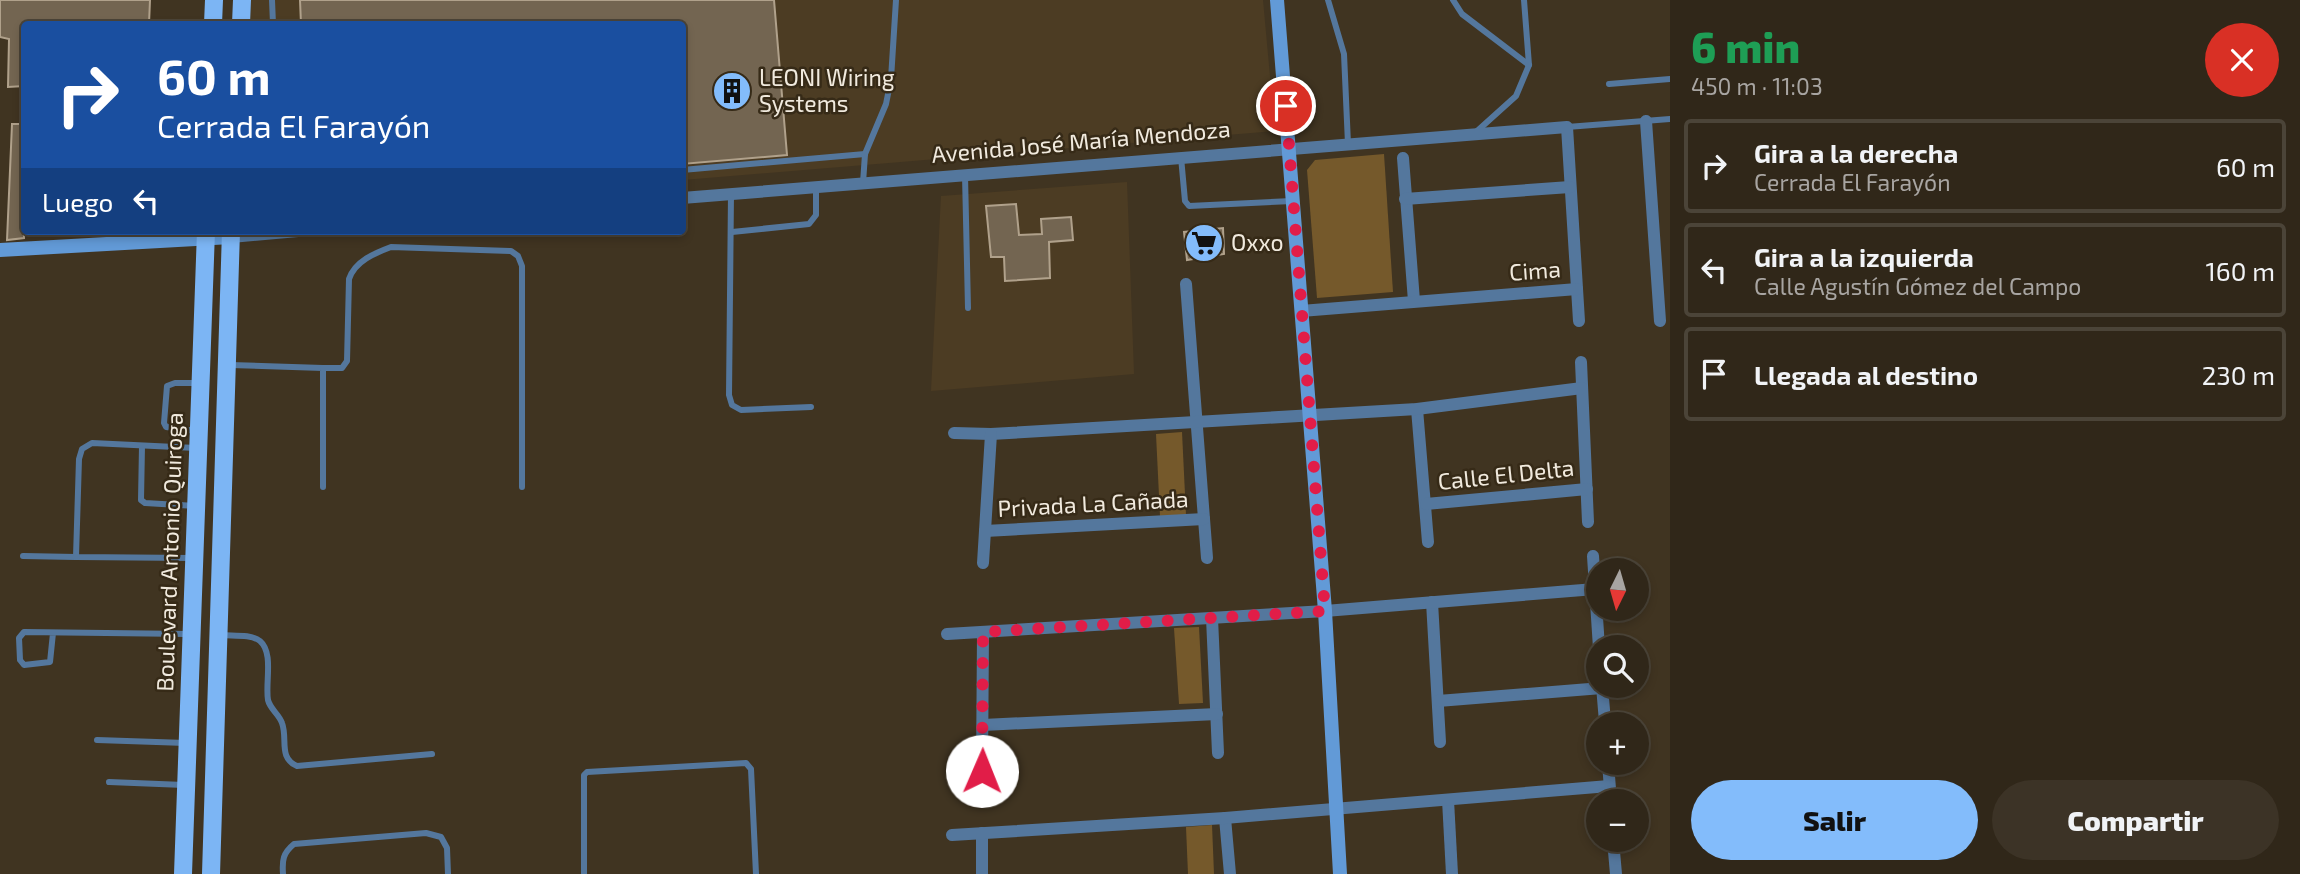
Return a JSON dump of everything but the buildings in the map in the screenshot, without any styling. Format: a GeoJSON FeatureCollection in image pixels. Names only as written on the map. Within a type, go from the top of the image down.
{"type":"FeatureCollection","features":[{"type":"Feature","properties":{"kind":"main road"},"geometry":{"type":"LineString","coordinates":[[213,21],[214,0]]}},
{"type":"Feature","properties":{"kind":"main road"},"geometry":{"type":"LineString","coordinates":[[242,0],[242,21]]}},
{"type":"Feature","properties":{"kind":"main road","name":"Boulevard Antonio Quiroga"},"geometry":{"type":"LineString","coordinates":[[183,874],[206,235]]}},
{"type":"Feature","properties":{"kind":"main road"},"geometry":{"type":"LineString","coordinates":[[211,874],[231,235]]}},
{"type":"Feature","properties":{"kind":"street"},"geometry":{"type":"LineString","coordinates":[[1278,0],[1325,611],[1340,874]]}},
{"type":"Feature","properties":{"kind":"street"},"geometry":{"type":"LineString","coordinates":[[1646,121],[1660,321]]}},
{"type":"Feature","properties":{"kind":"street","name":"Avenida José María Mendoza"},"geometry":{"type":"LineString","coordinates":[[686,198],[1567,127]]}},
{"type":"Feature","properties":{"kind":"street","name":"Cima"},"geometry":{"type":"LineString","coordinates":[[1301,311],[1577,289],[1567,127]]}},
{"type":"Feature","properties":{"kind":"street"},"geometry":{"type":"LineString","coordinates":[[1403,158],[1414,301]]}},
{"type":"Feature","properties":{"kind":"street"},"geometry":{"type":"LineString","coordinates":[[1405,199],[1570,187]]}},
{"type":"Feature","properties":{"kind":"street"},"geometry":{"type":"LineString","coordinates":[[0,250],[193,235]]}},
{"type":"Feature","properties":{"kind":"street","name":"Privada La Cañada"},"geometry":{"type":"LineString","coordinates":[[1186,284],[1206,558]]}},
{"type":"Feature","properties":{"kind":"street"},"geometry":{"type":"LineString","coordinates":[[1577,289],[1578,321]]}},
{"type":"Feature","properties":{"kind":"street","name":"Calle El Delta"},"geometry":{"type":"LineString","coordinates":[[1417,409],[1426,504],[1587,489],[1581,362]]}},
{"type":"Feature","properties":{"kind":"street"},"geometry":{"type":"LineString","coordinates":[[954,433],[990,434],[1417,409],[1582,388]]}},
{"type":"Feature","properties":{"kind":"street","name":"Privada La Cañada"},"geometry":{"type":"LineString","coordinates":[[983,563],[990,434]]}},
{"type":"Feature","properties":{"kind":"street"},"geometry":{"type":"LineString","coordinates":[[1587,489],[1588,522]]}},
{"type":"Feature","properties":{"kind":"street"},"geometry":{"type":"LineString","coordinates":[[1426,504],[1428,542]]}},
{"type":"Feature","properties":{"kind":"street","name":"Privada La Cañada"},"geometry":{"type":"LineString","coordinates":[[985,531],[1204,519]]}},
{"type":"Feature","properties":{"kind":"street"},"geometry":{"type":"LineString","coordinates":[[947,634],[1325,611],[1586,590]]}},
{"type":"Feature","properties":{"kind":"street"},"geometry":{"type":"LineString","coordinates":[[1432,603],[1440,743]]}},
{"type":"Feature","properties":{"kind":"street"},"geometry":{"type":"LineString","coordinates":[[1212,618],[1218,754]]}},
{"type":"Feature","properties":{"kind":"street"},"geometry":{"type":"LineString","coordinates":[[982,771],[983,632]]}},
{"type":"Feature","properties":{"kind":"street"},"geometry":{"type":"LineString","coordinates":[[1438,701],[1586,688]]}},
{"type":"Feature","properties":{"kind":"street"},"geometry":{"type":"LineString","coordinates":[[983,725],[1217,714]]}},
{"type":"Feature","properties":{"kind":"street"},"geometry":{"type":"LineString","coordinates":[[1609,775],[1609,789]]}},
{"type":"Feature","properties":{"kind":"street"},"geometry":{"type":"LineString","coordinates":[[953,835],[1225,817],[1609,786]]}},
{"type":"Feature","properties":{"kind":"street"},"geometry":{"type":"LineString","coordinates":[[1448,800],[1452,874]]}},
{"type":"Feature","properties":{"kind":"street"},"geometry":{"type":"LineString","coordinates":[[1225,817],[1230,874]]}},
{"type":"Feature","properties":{"kind":"street"},"geometry":{"type":"LineString","coordinates":[[982,833],[982,874]]}},
{"type":"Feature","properties":{"kind":"street"},"geometry":{"type":"LineString","coordinates":[[1615,852],[1616,874]]}},
{"type":"Feature","properties":{"kind":"lane"},"geometry":{"type":"LineString","coordinates":[[272,0],[274,21]]}},
{"type":"Feature","properties":{"kind":"lane"},"geometry":{"type":"LineString","coordinates":[[863,183],[865,154],[886,104],[891,79],[896,0]]}},
{"type":"Feature","properties":{"kind":"lane"},"geometry":{"type":"LineString","coordinates":[[1328,0],[1344,54],[1349,144]]}},
{"type":"Feature","properties":{"kind":"lane"},"geometry":{"type":"LineString","coordinates":[[1452,0],[1462,14],[1529,65]]}},
{"type":"Feature","properties":{"kind":"lane"},"geometry":{"type":"LineString","coordinates":[[1473,134],[1516,96],[1529,65],[1524,0]]}},
{"type":"Feature","properties":{"kind":"lane"},"geometry":{"type":"LineString","coordinates":[[1609,84],[1670,79]]}},
{"type":"Feature","properties":{"kind":"lane"},"geometry":{"type":"LineString","coordinates":[[1567,127],[1670,119]]}},
{"type":"Feature","properties":{"kind":"lane"},"geometry":{"type":"LineString","coordinates":[[686,170],[865,154]]}},
{"type":"Feature","properties":{"kind":"lane"},"geometry":{"type":"LineString","coordinates":[[1181,157],[1185,201],[1189,206],[1294,201]]}},
{"type":"Feature","properties":{"kind":"lane"},"geometry":{"type":"LineString","coordinates":[[965,175],[968,308]]}},
{"type":"Feature","properties":{"kind":"lane"},"geometry":{"type":"LineString","coordinates":[[732,232],[809,224],[816,215],[816,187]]}},
{"type":"Feature","properties":{"kind":"lane"},"geometry":{"type":"LineString","coordinates":[[732,194],[729,395],[732,405],[741,410],[811,407]]}},
{"type":"Feature","properties":{"kind":"lane"},"geometry":{"type":"LineString","coordinates":[[227,365],[342,368],[347,361],[349,279],[352,270],[374,254],[391,247],[511,251],[518,256],[522,266],[522,486]]}},
{"type":"Feature","properties":{"kind":"lane"},"geometry":{"type":"LineString","coordinates":[[323,368],[323,487]]}},
{"type":"Feature","properties":{"kind":"lane"},"geometry":{"type":"LineString","coordinates":[[198,440],[166,427],[164,423],[167,386],[175,383],[200,384]]}},
{"type":"Feature","properties":{"kind":"lane"},"geometry":{"type":"LineString","coordinates":[[76,557],[79,460],[82,449],[92,443],[142,446],[198,440]]}},
{"type":"Feature","properties":{"kind":"lane"},"geometry":{"type":"LineString","coordinates":[[142,446],[141,500],[145,503],[196,506]]}},
{"type":"Feature","properties":{"kind":"lane"},"geometry":{"type":"LineString","coordinates":[[23,556],[194,558]]}},
{"type":"Feature","properties":{"kind":"lane"},"geometry":{"type":"LineString","coordinates":[[53,633],[52,657],[47,664],[24,664],[20,660],[19,638],[23,632],[191,634]]}},
{"type":"Feature","properties":{"kind":"lane"},"geometry":{"type":"LineString","coordinates":[[220,635],[254,638],[262,643],[267,652],[269,704],[281,719],[289,763],[297,766],[432,754]]}},
{"type":"Feature","properties":{"kind":"lane"},"geometry":{"type":"LineString","coordinates":[[97,740],[187,744]]}},
{"type":"Feature","properties":{"kind":"lane"},"geometry":{"type":"LineString","coordinates":[[584,874],[584,775],[587,772],[746,763],[751,769],[756,874]]}},
{"type":"Feature","properties":{"kind":"lane"},"geometry":{"type":"LineString","coordinates":[[109,782],[186,785]]}},
{"type":"Feature","properties":{"kind":"lane"},"geometry":{"type":"LineString","coordinates":[[283,874],[285,852],[294,844],[426,833],[441,837],[447,848],[448,874]]}},
{"type":"Feature","properties":{"kind":"shaded area"},"geometry":{"type":"Polygon","coordinates":[[[250,0],[1263,0],[1275,131],[686,180],[686,21],[249,21],[250,0]]]}},
{"type":"Feature","properties":{"kind":"shaded area"},"geometry":{"type":"Polygon","coordinates":[[[1384,154],[1393,292],[1317,298],[1307,170],[1315,160],[1384,154]]]}},
{"type":"Feature","properties":{"kind":"shaded area"},"geometry":{"type":"Polygon","coordinates":[[[1127,182],[1134,374],[931,391],[941,196],[1127,182]]]}},
{"type":"Feature","properties":{"kind":"shaded area"},"geometry":{"type":"Polygon","coordinates":[[[1182,432],[1186,515],[1160,516],[1156,434],[1182,432]]]}},
{"type":"Feature","properties":{"kind":"shaded area"},"geometry":{"type":"Polygon","coordinates":[[[1199,627],[1203,703],[1179,704],[1174,628],[1199,627]]]}},
{"type":"Feature","properties":{"kind":"shaded area"},"geometry":{"type":"Polygon","coordinates":[[[1212,825],[1214,874],[1188,874],[1186,827],[1212,825]]]}},
{"type":"Feature","properties":{"kind":"place","name":"LEONI Wiring Systems"},"geometry":{"type":"Point","coordinates":[732,91]}},
{"type":"Feature","properties":{"kind":"place","name":"Oxxo"},"geometry":{"type":"Point","coordinates":[1204,243]}},
{"type":"Feature","properties":{"kind":"route"},"geometry":{"type":"LineString","coordinates":[[982,771],[983,632],[1325,611],[1286,106]]}}]}
